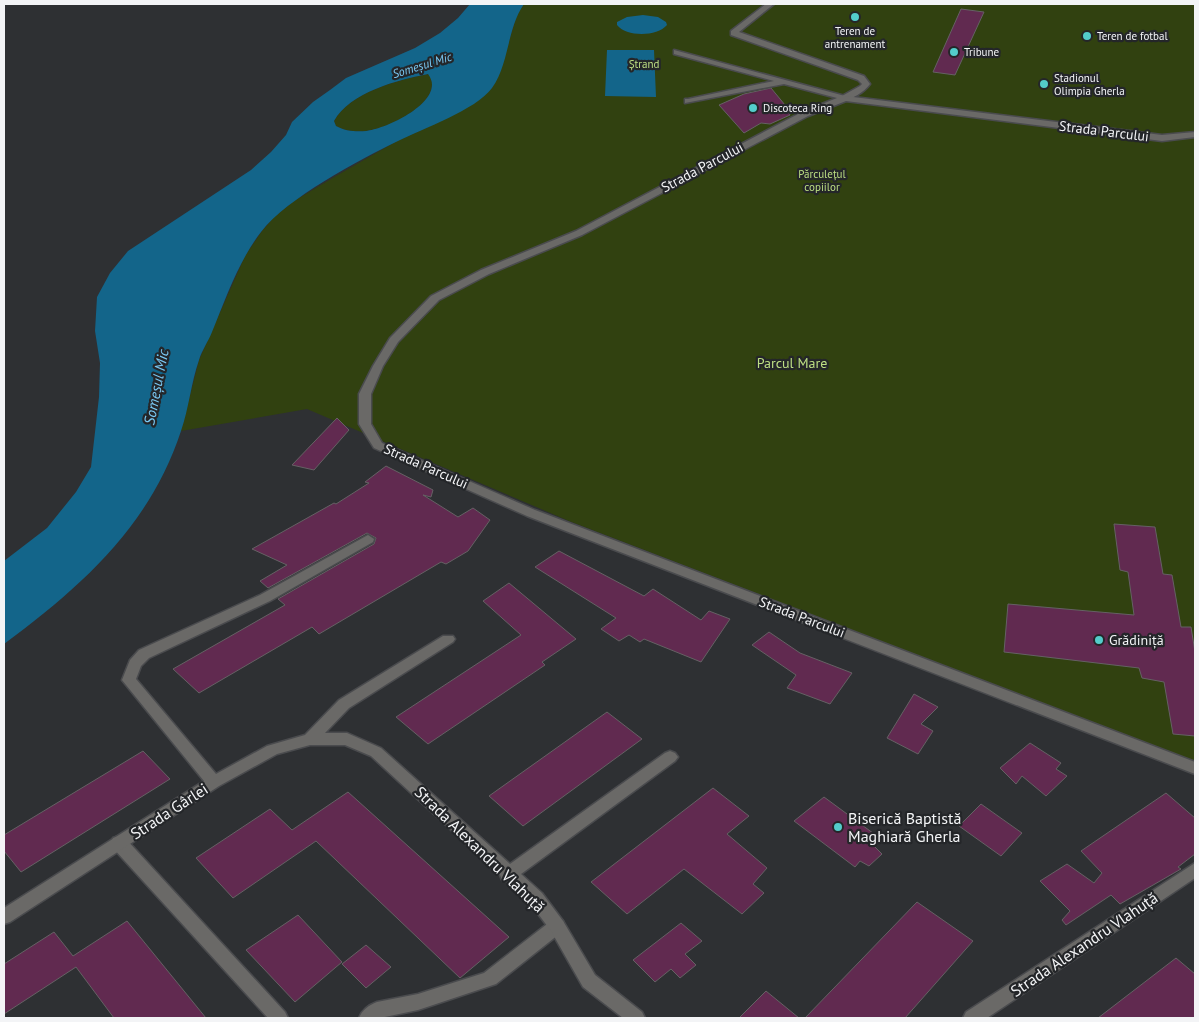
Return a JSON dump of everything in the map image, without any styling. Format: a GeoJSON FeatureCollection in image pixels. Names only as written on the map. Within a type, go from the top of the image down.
{"type":"FeatureCollection","features":[{"type":"Feature","properties":{"kind":"street"},"geometry":{"type":"LineString","coordinates":[[677,52],[845,98],[863,88],[866,84],[861,78],[734,33],[770,4]]}},
{"type":"Feature","properties":{"kind":"street"},"geometry":{"type":"LineString","coordinates":[[688,100],[785,82]]}},
{"type":"Feature","properties":{"kind":"street","name":"Strada Parcului"},"geometry":{"type":"LineString","coordinates":[[1195,135],[1162,138],[845,98],[796,119],[579,233],[485,272],[435,298],[394,340],[378,366],[365,394],[365,424],[378,445],[531,513],[1195,768]]}},
{"type":"Feature","properties":{"kind":"street"},"geometry":{"type":"LineString","coordinates":[[214,782],[129,680],[135,664],[144,654],[265,598],[368,539]]}},
{"type":"Feature","properties":{"kind":"street"},"geometry":{"type":"LineString","coordinates":[[310,739],[344,704],[448,639]]}},
{"type":"Feature","properties":{"kind":"street","name":"Strada Gârlei"},"geometry":{"type":"LineString","coordinates":[[4,917],[214,782],[272,750],[310,739],[347,739]]}},
{"type":"Feature","properties":{"kind":"street","name":"Strada Alexandru Vlahuță"},"geometry":{"type":"LineString","coordinates":[[347,739],[376,752],[408,779],[508,875],[536,898],[557,926],[590,981],[636,1018]]}},
{"type":"Feature","properties":{"kind":"street"},"geometry":{"type":"LineString","coordinates":[[508,875],[670,757]]}},
{"type":"Feature","properties":{"kind":"street"},"geometry":{"type":"LineString","coordinates":[[118,843],[279,1018]]}},
{"type":"Feature","properties":{"kind":"street","name":"Strada Alexandru Vlahuță"},"geometry":{"type":"LineString","coordinates":[[972,1018],[1195,870]]}},
{"type":"Feature","properties":{"kind":"street"},"geometry":{"type":"LineString","coordinates":[[368,1018],[377,1010],[418,1002],[490,979],[557,926]]}},
{"type":"Feature","properties":{"kind":"green space","name":"Parcul Mare"},"geometry":{"type":"Polygon","coordinates":[[[524,4],[1195,4],[1195,762],[569,521],[307,409],[181,431],[199,360],[245,256],[262,231],[274,217],[294,201],[397,141],[428,127],[481,98],[492,88],[503,62],[517,14],[524,4]]]}},
{"type":"Feature","properties":{"kind":"green space"},"geometry":{"type":"Polygon","coordinates":[[[429,74],[432,84],[429,94],[412,112],[400,119],[388,125],[366,131],[351,131],[336,126],[334,121],[341,111],[363,95],[390,84],[429,74]]]}},
{"type":"Feature","properties":{"kind":"water","name":"Someșul Mic"},"geometry":{"type":"Polygon","coordinates":[[[470,4],[524,4],[514,24],[502,69],[492,88],[474,104],[462,111],[382,149],[305,193],[273,219],[261,232],[239,268],[200,356],[181,431],[168,465],[151,496],[132,525],[86,577],[4,644],[4,561],[47,528],[76,492],[91,467],[99,397],[100,363],[95,331],[97,297],[110,273],[128,251],[251,170],[271,152],[286,135],[292,122],[313,102],[346,78],[415,48],[440,33],[458,18],[470,4]],[[428,74],[376,89],[351,102],[341,111],[334,121],[336,126],[347,130],[362,131],[387,125],[400,119],[423,103],[430,94],[432,84],[428,74]]]}},
{"type":"Feature","properties":{"kind":"water"},"geometry":{"type":"Polygon","coordinates":[[[643,15],[658,17],[666,22],[667,25],[656,32],[642,34],[627,32],[617,25],[617,22],[627,17],[643,15]]]}},
{"type":"Feature","properties":{"kind":"water"},"geometry":{"type":"Polygon","coordinates":[[[607,50],[654,50],[656,97],[605,96],[607,50]]]}},
{"type":"Feature","properties":{"kind":"building","name":"Tribune"},"geometry":{"type":"Polygon","coordinates":[[[961,9],[984,12],[955,75],[933,72],[961,9]]]}},
{"type":"Feature","properties":{"kind":"building","name":"Discoteca Ring"},"geometry":{"type":"Polygon","coordinates":[[[771,88],[785,105],[790,115],[770,124],[761,123],[744,133],[719,105],[744,94],[771,88]]]}},
{"type":"Feature","properties":{"kind":"building"},"geometry":{"type":"Polygon","coordinates":[[[337,418],[349,430],[314,470],[292,465],[337,418]]]}},
{"type":"Feature","properties":{"kind":"building"},"geometry":{"type":"Polygon","coordinates":[[[386,466],[433,490],[431,497],[423,495],[458,517],[473,508],[490,520],[468,551],[446,564],[441,562],[319,634],[312,627],[199,693],[173,669],[285,605],[278,599],[374,544],[376,538],[367,533],[268,588],[260,581],[287,565],[252,549],[334,503],[336,504],[369,483],[365,482],[386,466]]]}},
{"type":"Feature","properties":{"kind":"building","name":"Grădiniță"},"geometry":{"type":"Polygon","coordinates":[[[1114,524],[1155,527],[1163,574],[1172,575],[1181,627],[1191,627],[1195,652],[1195,736],[1173,734],[1164,682],[1142,678],[1139,668],[1004,652],[1008,604],[1134,615],[1128,572],[1120,570],[1114,524]]]}},
{"type":"Feature","properties":{"kind":"building"},"geometry":{"type":"Polygon","coordinates":[[[559,551],[644,596],[653,589],[701,620],[709,611],[730,619],[701,662],[644,639],[640,642],[629,635],[619,641],[601,629],[616,618],[535,567],[559,551]]]}},
{"type":"Feature","properties":{"kind":"building"},"geometry":{"type":"Polygon","coordinates":[[[509,583],[576,639],[542,662],[545,665],[428,744],[396,717],[521,635],[483,601],[509,583]]]}},
{"type":"Feature","properties":{"kind":"building"},"geometry":{"type":"Polygon","coordinates":[[[769,632],[800,653],[852,673],[830,704],[787,688],[796,675],[752,645],[769,632]]]}},
{"type":"Feature","properties":{"kind":"building"},"geometry":{"type":"Polygon","coordinates":[[[914,694],[938,707],[921,724],[933,731],[918,754],[887,738],[914,694]]]}},
{"type":"Feature","properties":{"kind":"building"},"geometry":{"type":"Polygon","coordinates":[[[607,712],[642,739],[523,826],[489,796],[607,712]]]}},
{"type":"Feature","properties":{"kind":"building"},"geometry":{"type":"Polygon","coordinates":[[[1030,743],[1061,763],[1056,769],[1067,776],[1046,796],[1022,776],[1016,784],[1000,768],[1030,743]]]}},
{"type":"Feature","properties":{"kind":"building"},"geometry":{"type":"Polygon","coordinates":[[[143,751],[170,779],[21,872],[4,851],[4,835],[143,751]]]}},
{"type":"Feature","properties":{"kind":"building"},"geometry":{"type":"Polygon","coordinates":[[[713,788],[749,816],[727,834],[767,868],[753,884],[764,893],[742,914],[684,869],[627,914],[591,882],[713,788]]]}},
{"type":"Feature","properties":{"kind":"building"},"geometry":{"type":"Polygon","coordinates":[[[348,792],[509,937],[460,978],[316,841],[233,898],[196,858],[270,809],[292,830],[348,792]]]}},
{"type":"Feature","properties":{"kind":"building"},"geometry":{"type":"Polygon","coordinates":[[[1166,793],[1195,818],[1195,854],[1178,867],[1181,869],[1120,904],[1111,895],[1066,925],[1062,920],[1070,911],[1040,881],[1067,864],[1094,883],[1102,873],[1081,851],[1166,793]]]}},
{"type":"Feature","properties":{"kind":"building"},"geometry":{"type":"Polygon","coordinates":[[[824,797],[881,839],[874,846],[882,854],[869,866],[860,861],[855,867],[794,821],[824,797]]]}},
{"type":"Feature","properties":{"kind":"building"},"geometry":{"type":"Polygon","coordinates":[[[981,804],[1022,833],[1001,856],[959,826],[981,804]]]}},
{"type":"Feature","properties":{"kind":"building"},"geometry":{"type":"Polygon","coordinates":[[[917,902],[973,941],[905,1018],[805,1018],[917,902]]]}},
{"type":"Feature","properties":{"kind":"building"},"geometry":{"type":"Polygon","coordinates":[[[298,915],[342,962],[295,1002],[246,950],[298,915]]]}},
{"type":"Feature","properties":{"kind":"building"},"geometry":{"type":"Polygon","coordinates":[[[127,921],[206,1018],[114,1018],[76,967],[4,1014],[4,964],[54,932],[73,956],[127,921]]]}},
{"type":"Feature","properties":{"kind":"building"},"geometry":{"type":"Polygon","coordinates":[[[681,923],[702,941],[685,954],[696,965],[680,978],[671,969],[655,982],[633,960],[681,923]]]}},
{"type":"Feature","properties":{"kind":"building"},"geometry":{"type":"Polygon","coordinates":[[[366,945],[391,967],[366,988],[342,964],[366,945]]]}},
{"type":"Feature","properties":{"kind":"building"},"geometry":{"type":"Polygon","coordinates":[[[1176,958],[1195,974],[1195,1018],[1098,1018],[1176,958]]]}},
{"type":"Feature","properties":{"kind":"building"},"geometry":{"type":"Polygon","coordinates":[[[766,991],[799,1018],[739,1018],[766,991]]]}},
{"type":"Feature","properties":{"kind":"place","name":"Teren de antrenament"},"geometry":{"type":"Point","coordinates":[855,17]}},
{"type":"Feature","properties":{"kind":"place","name":"Teren de fotbal"},"geometry":{"type":"Point","coordinates":[1087,36]}},
{"type":"Feature","properties":{"kind":"place","name":"Tribune"},"geometry":{"type":"Point","coordinates":[954,52]}},
{"type":"Feature","properties":{"kind":"place","name":"Stadionul Olimpia Gherla"},"geometry":{"type":"Point","coordinates":[1044,84]}},
{"type":"Feature","properties":{"kind":"place","name":"Discoteca Ring"},"geometry":{"type":"Point","coordinates":[753,108]}},
{"type":"Feature","properties":{"kind":"place","name":"Grădiniță"},"geometry":{"type":"Point","coordinates":[1099,640]}},
{"type":"Feature","properties":{"kind":"place","name":"Biserică Baptistă Maghiară Gherla"},"geometry":{"type":"Point","coordinates":[838,827]}},
{"type":"Feature","properties":{"kind":"park label","name":"Ștrand"},"geometry":{"type":"Point","coordinates":[644,64]}},
{"type":"Feature","properties":{"kind":"park label","name":"Părculețul copiilor"},"geometry":{"type":"Point","coordinates":[822,180]}}]}
